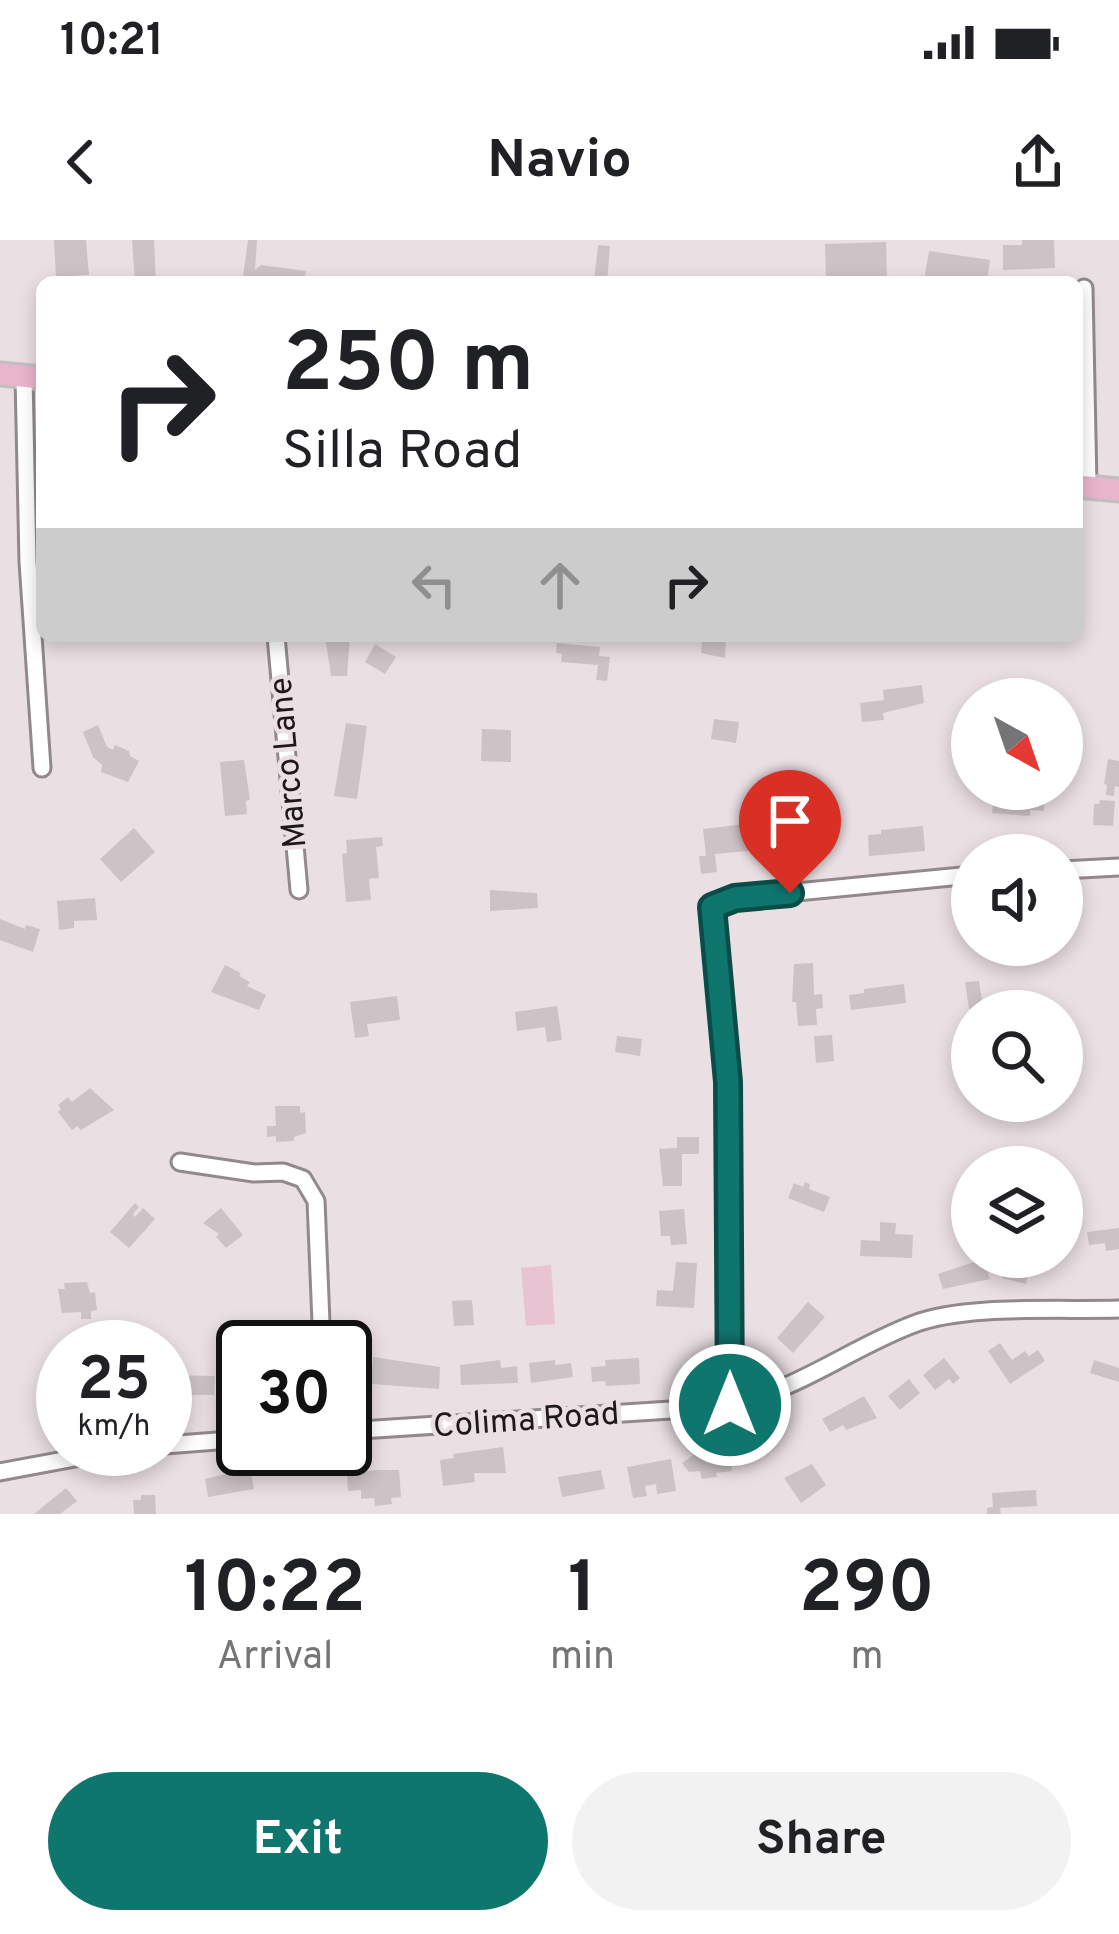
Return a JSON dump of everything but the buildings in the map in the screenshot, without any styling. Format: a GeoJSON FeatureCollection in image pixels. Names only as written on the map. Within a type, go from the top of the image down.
{"type":"FeatureCollection","features":[{"type":"Feature","properties":{"kind":"main road"},"geometry":{"type":"LineString","coordinates":[[0,374],[33,377]]}},
{"type":"Feature","properties":{"kind":"main road"},"geometry":{"type":"LineString","coordinates":[[1083,487],[1119,490]]}},
{"type":"Feature","properties":{"kind":"street"},"geometry":{"type":"LineString","coordinates":[[1083,388],[1084,288]]}},
{"type":"Feature","properties":{"kind":"street"},"geometry":{"type":"LineString","coordinates":[[33,377],[28,562],[41,768]]}},
{"type":"Feature","properties":{"kind":"street","name":"Marco Lane"},"geometry":{"type":"LineString","coordinates":[[277,642],[299,890]]}},
{"type":"Feature","properties":{"kind":"street"},"geometry":{"type":"LineString","coordinates":[[1083,869],[1119,867]]}},
{"type":"Feature","properties":{"kind":"street"},"geometry":{"type":"LineString","coordinates":[[730,1405],[728,1082],[712,907],[735,898],[951,877]]}},
{"type":"Feature","properties":{"kind":"street"},"geometry":{"type":"LineString","coordinates":[[180,1162],[254,1173],[283,1172],[303,1179],[316,1201],[321,1320]]}},
{"type":"Feature","properties":{"kind":"street","name":"Colima Road"},"geometry":{"type":"LineString","coordinates":[[372,1429],[730,1405],[813,1377],[930,1319],[1119,1309]]}},
{"type":"Feature","properties":{"kind":"street"},"geometry":{"type":"LineString","coordinates":[[0,1472],[36,1465]]}},
{"type":"Feature","properties":{"kind":"shaded area"},"geometry":{"type":"Polygon","coordinates":[[[551,1265],[555,1324],[526,1326],[521,1268],[551,1265]]]}},
{"type":"Feature","properties":{"kind":"route"},"geometry":{"type":"LineString","coordinates":[[730,1405],[728,1082],[723,1067],[712,907],[735,898],[790,893]]}}]}
